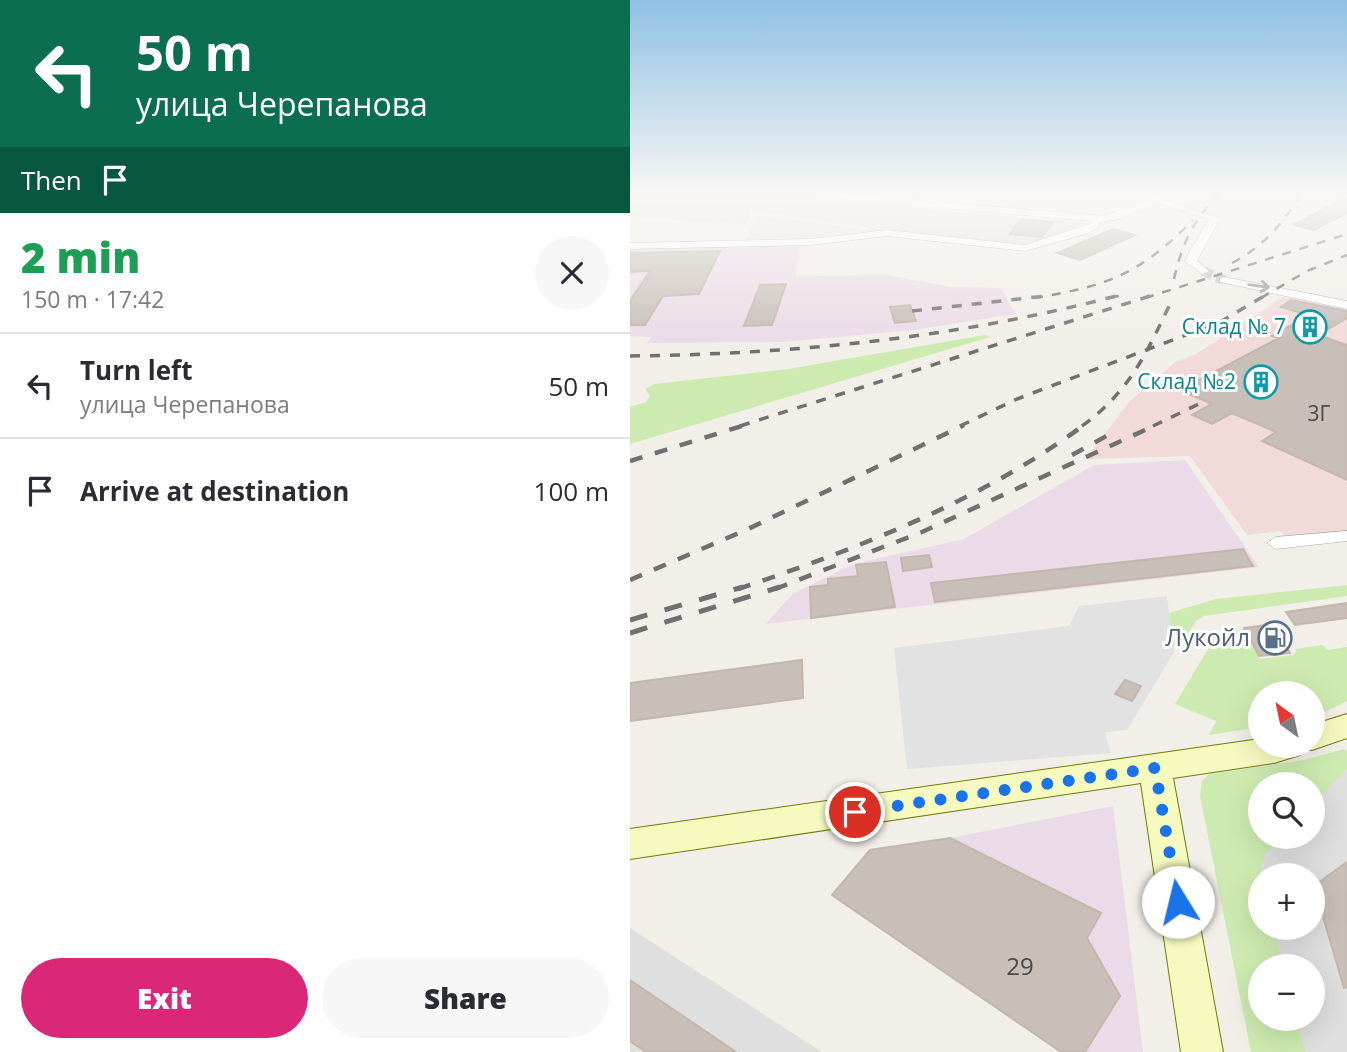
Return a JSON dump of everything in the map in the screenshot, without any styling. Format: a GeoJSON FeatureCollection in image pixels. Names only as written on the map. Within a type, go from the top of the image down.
{"type":"FeatureCollection","features":[{"type":"Feature","properties":{"kind":"main road"},"geometry":{"type":"LineString","coordinates":[[1325,734],[1347,726]]}},
{"type":"Feature","properties":{"kind":"main road"},"geometry":{"type":"LineString","coordinates":[[630,844],[1248,754]]}},
{"type":"Feature","properties":{"kind":"main road"},"geometry":{"type":"LineString","coordinates":[[1155,768],[1202,1052]]}},
{"type":"Feature","properties":{"kind":"street"},"geometry":{"type":"LineString","coordinates":[[630,246],[671,245]]}},
{"type":"Feature","properties":{"kind":"street"},"geometry":{"type":"LineString","coordinates":[[998,245],[1025,248],[1036,245]]}},
{"type":"Feature","properties":{"kind":"street"},"geometry":{"type":"LineString","coordinates":[[1198,245],[1191,262],[1203,271]]}},
{"type":"Feature","properties":{"kind":"street"},"geometry":{"type":"LineString","coordinates":[[1224,280],[1347,305]]}},
{"type":"Feature","properties":{"kind":"street"},"geometry":{"type":"LineString","coordinates":[[1276,543],[1347,537]]}},
{"type":"Feature","properties":{"kind":"shaded area"},"geometry":{"type":"Polygon","coordinates":[[[630,245],[801,245],[795,276],[887,275],[950,287],[1001,288],[1016,314],[914,330],[782,342],[647,343],[651,337],[630,336],[630,245]]]}},
{"type":"Feature","properties":{"kind":"shaded area"},"geometry":{"type":"Polygon","coordinates":[[[1284,296],[1347,312],[1347,534],[1287,538],[1280,531],[1247,535],[1190,456],[1086,459],[1129,402],[1174,363],[1198,353],[1284,296]]]}},
{"type":"Feature","properties":{"kind":"shaded area"},"geometry":{"type":"Polygon","coordinates":[[[1185,460],[1259,567],[765,624],[793,594],[853,564],[964,539],[1094,465],[1185,460]]]}},
{"type":"Feature","properties":{"kind":"shaded area"},"geometry":{"type":"Polygon","coordinates":[[[1167,596],[1174,652],[1127,730],[1105,732],[1111,753],[907,769],[894,648],[1069,626],[1079,606],[1167,596]]]}},
{"type":"Feature","properties":{"kind":"shaded area"},"geometry":{"type":"Polygon","coordinates":[[[1347,756],[1347,1052],[1291,1052],[1286,1031],[1325,1031],[1325,954],[1266,954],[1262,940],[1325,940],[1325,863],[1248,863],[1248,888],[1224,798],[1248,823],[1248,849],[1325,849],[1325,774],[1347,756]]]}},
{"type":"Feature","properties":{"kind":"shaded area"},"geometry":{"type":"Polygon","coordinates":[[[1113,806],[1143,1052],[1061,1052],[832,895],[870,850],[950,838],[1113,806]]]}},
{"type":"Feature","properties":{"kind":"shaded area"},"geometry":{"type":"Polygon","coordinates":[[[630,928],[822,1052],[630,1052],[630,928]]]}},
{"type":"Feature","properties":{"kind":"green space"},"geometry":{"type":"Polygon","coordinates":[[[985,335],[990,337],[630,444],[630,407],[646,402],[650,396],[645,389],[654,384],[788,369],[985,335]]]}},
{"type":"Feature","properties":{"kind":"green space"},"geometry":{"type":"Polygon","coordinates":[[[1347,585],[1347,596],[1204,616],[1196,621],[1182,645],[1173,645],[1169,613],[1216,599],[1347,585]]]}},
{"type":"Feature","properties":{"kind":"green space"},"geometry":{"type":"Polygon","coordinates":[[[1242,629],[1260,659],[1293,655],[1295,649],[1323,645],[1327,650],[1347,647],[1347,701],[1325,712],[1325,681],[1248,681],[1248,729],[1209,735],[1216,721],[1175,704],[1217,634],[1242,629]]]}},
{"type":"Feature","properties":{"kind":"green space"},"geometry":{"type":"Polygon","coordinates":[[[1344,749],[1347,751],[1347,769],[1325,792],[1325,772],[1248,772],[1248,849],[1270,849],[1262,863],[1248,863],[1248,940],[1277,940],[1281,954],[1248,954],[1248,1031],[1300,1031],[1305,1052],[1251,1052],[1200,796],[1202,781],[1209,774],[1325,758],[1325,754],[1344,749]]]}},
{"type":"Feature","properties":{"kind":"building"},"geometry":{"type":"Polygon","coordinates":[[[1075,245],[1113,245],[1080,260],[1057,253],[1075,245]]]}},
{"type":"Feature","properties":{"kind":"building"},"geometry":{"type":"Polygon","coordinates":[[[720,251],[699,294],[663,296],[645,325],[630,325],[630,301],[650,271],[630,272],[630,253],[720,251]]]}},
{"type":"Feature","properties":{"kind":"building"},"geometry":{"type":"Polygon","coordinates":[[[786,284],[772,325],[744,326],[760,285],[786,284]]]}},
{"type":"Feature","properties":{"kind":"building"},"geometry":{"type":"Polygon","coordinates":[[[1291,300],[1347,311],[1347,318],[1318,335],[1347,345],[1347,480],[1262,441],[1276,432],[1232,413],[1212,424],[1192,415],[1212,404],[1180,390],[1279,338],[1272,336],[1309,315],[1281,307],[1291,300]]]}},
{"type":"Feature","properties":{"kind":"building"},"geometry":{"type":"Polygon","coordinates":[[[910,305],[916,321],[895,323],[890,307],[910,305]]]}},
{"type":"Feature","properties":{"kind":"building"},"geometry":{"type":"Polygon","coordinates":[[[1243,549],[1253,566],[935,602],[931,583],[1243,549]]]}},
{"type":"Feature","properties":{"kind":"building"},"geometry":{"type":"Polygon","coordinates":[[[929,555],[932,567],[903,571],[901,558],[929,555]]]}},
{"type":"Feature","properties":{"kind":"building"},"geometry":{"type":"Polygon","coordinates":[[[886,562],[895,607],[811,618],[810,587],[828,585],[828,579],[858,576],[856,565],[886,562]]]}},
{"type":"Feature","properties":{"kind":"building"},"geometry":{"type":"Polygon","coordinates":[[[1347,603],[1347,618],[1295,625],[1286,612],[1347,603]]]}},
{"type":"Feature","properties":{"kind":"building"},"geometry":{"type":"Polygon","coordinates":[[[1273,624],[1290,653],[1259,656],[1244,628],[1273,624]]]}},
{"type":"Feature","properties":{"kind":"building"},"geometry":{"type":"Polygon","coordinates":[[[802,660],[803,698],[630,721],[630,683],[802,660]]]}},
{"type":"Feature","properties":{"kind":"building"},"geometry":{"type":"Polygon","coordinates":[[[1125,680],[1141,686],[1132,701],[1115,694],[1125,680]]]}},
{"type":"Feature","properties":{"kind":"building"},"geometry":{"type":"Polygon","coordinates":[[[950,838],[1101,913],[1087,938],[1120,996],[1085,1052],[1061,1052],[832,895],[870,850],[950,838]]]}},
{"type":"Feature","properties":{"kind":"building"},"geometry":{"type":"Polygon","coordinates":[[[1347,862],[1347,987],[1344,988],[1325,923],[1325,878],[1347,862]]]}},
{"type":"Feature","properties":{"kind":"building"},"geometry":{"type":"Polygon","coordinates":[[[630,980],[736,1052],[646,1052],[630,1041],[630,980]]]}},
{"type":"Feature","properties":{"kind":"tunnel"},"geometry":{"type":"LineString","coordinates":[[1203,271],[1224,280]]}},
{"type":"Feature","properties":{"kind":"railway"},"geometry":{"type":"LineString","coordinates":[[1044,296],[1083,288],[1121,275],[1165,245]]}},
{"type":"Feature","properties":{"kind":"railway"},"geometry":{"type":"LineString","coordinates":[[1174,279],[1185,245]]}},
{"type":"Feature","properties":{"kind":"railway"},"geometry":{"type":"LineString","coordinates":[[1232,263],[1258,245]]}},
{"type":"Feature","properties":{"kind":"railway"},"geometry":{"type":"LineString","coordinates":[[1145,298],[1312,245]]}},
{"type":"Feature","properties":{"kind":"railway"},"geometry":{"type":"LineString","coordinates":[[1261,298],[1307,271],[1347,255]]}},
{"type":"Feature","properties":{"kind":"railway"},"geometry":{"type":"LineString","coordinates":[[1110,298],[1125,294]]}},
{"type":"Feature","properties":{"kind":"railway"},"geometry":{"type":"LineString","coordinates":[[912,311],[1044,296]]}},
{"type":"Feature","properties":{"kind":"railway"},"geometry":{"type":"LineString","coordinates":[[1034,298],[1044,296]]}},
{"type":"Feature","properties":{"kind":"railway"},"geometry":{"type":"LineString","coordinates":[[630,356],[753,352],[875,341],[996,323],[1116,296]]}},
{"type":"Feature","properties":{"kind":"railway"},"geometry":{"type":"LineString","coordinates":[[740,426],[1150,296]]}},
{"type":"Feature","properties":{"kind":"railway"},"geometry":{"type":"LineString","coordinates":[[1148,349],[1220,322],[1264,296]]}},
{"type":"Feature","properties":{"kind":"railway"},"geometry":{"type":"LineString","coordinates":[[1148,349],[1171,302]]}},
{"type":"Feature","properties":{"kind":"railway"},"geometry":{"type":"LineString","coordinates":[[960,426],[1017,399],[1148,349]]}},
{"type":"Feature","properties":{"kind":"railway"},"geometry":{"type":"LineString","coordinates":[[1082,426],[1113,399],[1148,349]]}},
{"type":"Feature","properties":{"kind":"railway"},"geometry":{"type":"LineString","coordinates":[[1153,426],[1203,402]]}},
{"type":"Feature","properties":{"kind":"railway"},"geometry":{"type":"LineString","coordinates":[[630,461],[745,425]]}},
{"type":"Feature","properties":{"kind":"railway"},"geometry":{"type":"LineString","coordinates":[[630,580],[748,529],[964,425]]}},
{"type":"Feature","properties":{"kind":"railway"},"geometry":{"type":"LineString","coordinates":[[738,589],[829,557],[918,520],[1004,477],[1084,425]]}},
{"type":"Feature","properties":{"kind":"railway"},"geometry":{"type":"LineString","coordinates":[[775,589],[922,532],[1156,425]]}},
{"type":"Feature","properties":{"kind":"railway"},"geometry":{"type":"LineString","coordinates":[[1072,455],[1110,434]]}},
{"type":"Feature","properties":{"kind":"railway"},"geometry":{"type":"LineString","coordinates":[[630,620],[743,587]]}},
{"type":"Feature","properties":{"kind":"railway"},"geometry":{"type":"LineString","coordinates":[[630,633],[780,587]]}},
{"type":"Feature","properties":{"kind":"place","name":"Склад № 7"},"geometry":{"type":"Point","coordinates":[1310,327]}},
{"type":"Feature","properties":{"kind":"place","name":"Склад №2"},"geometry":{"type":"Point","coordinates":[1261,382]}},
{"type":"Feature","properties":{"kind":"place","name":"Лукойл"},"geometry":{"type":"Point","coordinates":[1275,638]}},
{"type":"Feature","properties":{"kind":"route"},"geometry":{"type":"LineString","coordinates":[[855,812],[1155,768],[1178,902]]}}]}
